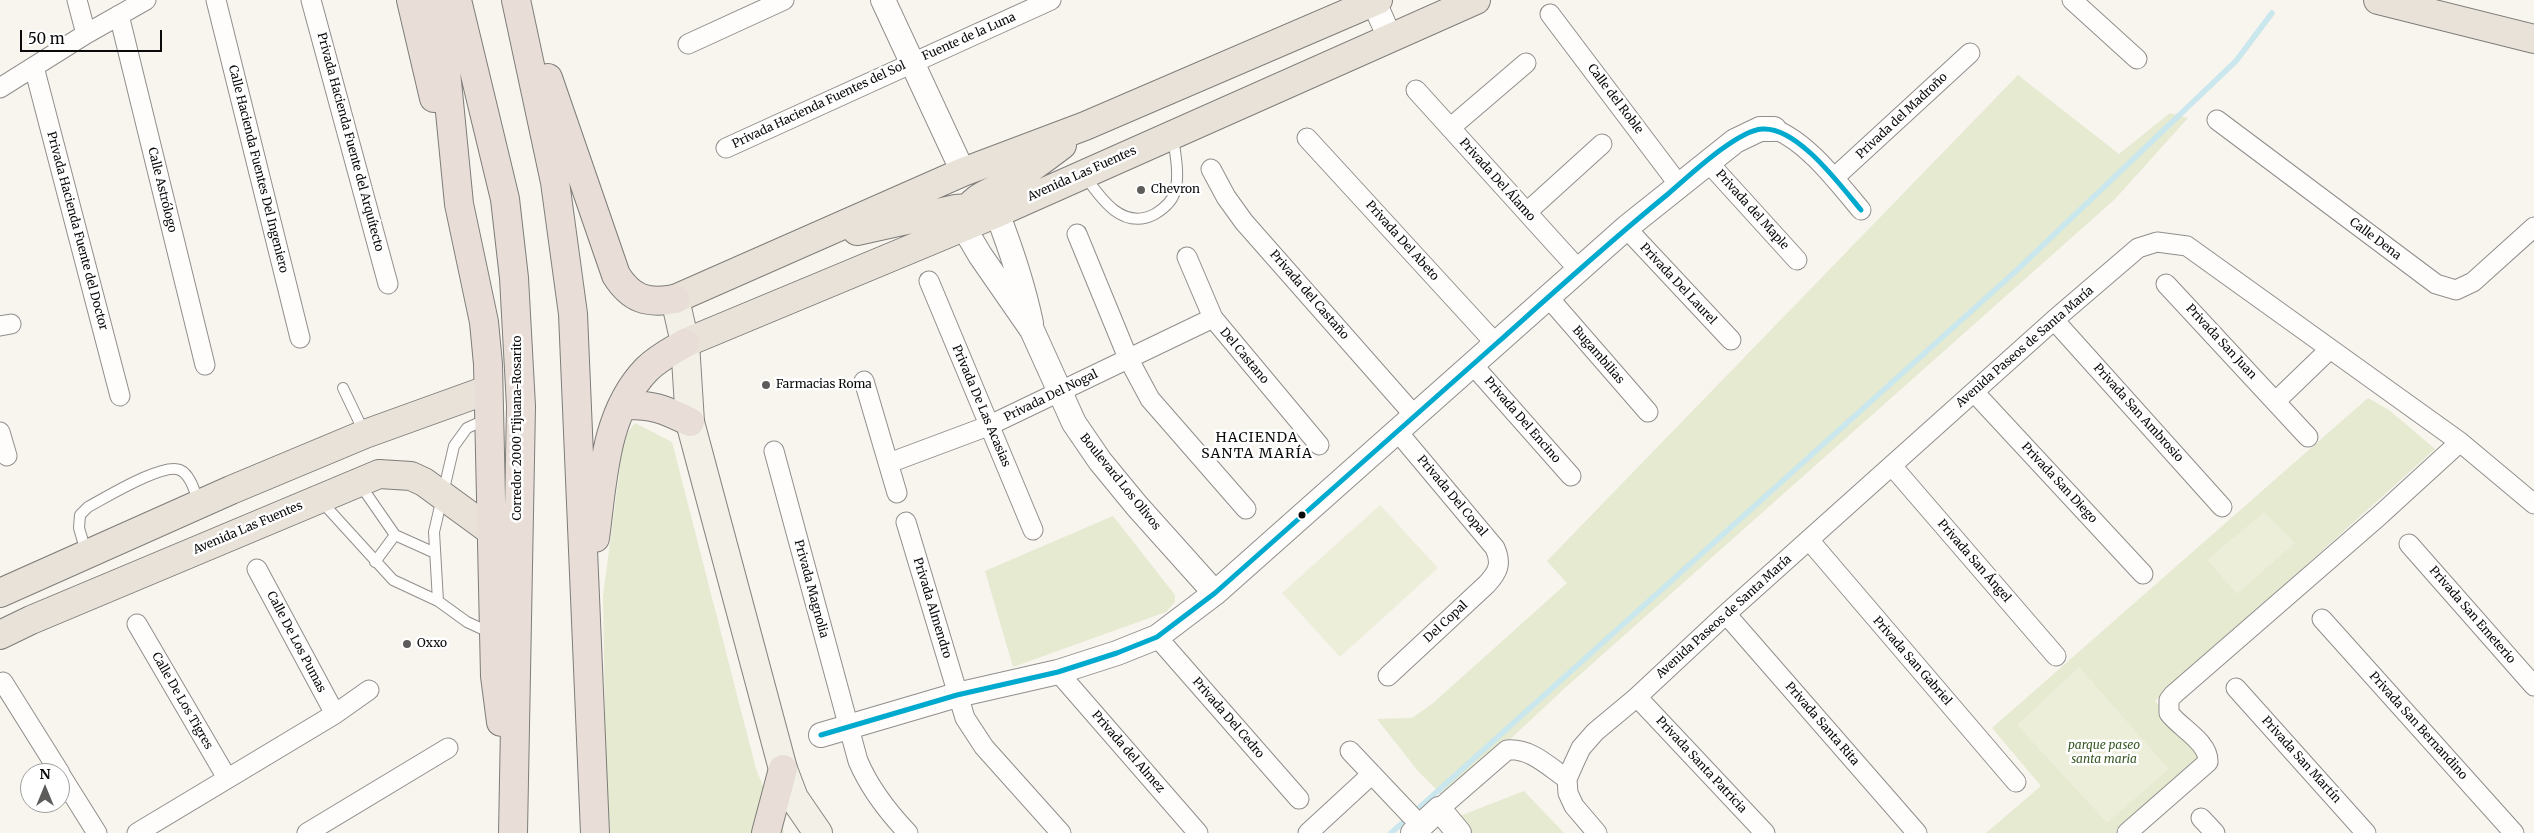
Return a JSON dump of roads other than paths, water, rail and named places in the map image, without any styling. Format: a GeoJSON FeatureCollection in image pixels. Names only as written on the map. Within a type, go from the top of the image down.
{"type":"FeatureCollection","features":[{"type":"Feature","properties":{"kind":"highway"},"geometry":{"type":"LineString","coordinates":[[411,0],[459,204],[484,322],[488,364],[494,676],[512,803]]}},
{"type":"Feature","properties":{"kind":"highway"},"geometry":{"type":"LineString","coordinates":[[439,0],[459,204]]}},
{"type":"Feature","properties":{"kind":"highway","name":"Corredor 2000 Tijuana-Rosarito"},"geometry":{"type":"LineString","coordinates":[[457,0],[505,199],[515,286],[520,406],[512,833]]}},
{"type":"Feature","properties":{"kind":"highway"},"geometry":{"type":"LineString","coordinates":[[516,0],[555,182],[573,314],[595,833]]}},
{"type":"Feature","properties":{"kind":"highway"},"geometry":{"type":"LineString","coordinates":[[521,0],[616,275],[625,289],[641,300],[675,299]]}},
{"type":"Feature","properties":{"kind":"highway"},"geometry":{"type":"LineString","coordinates":[[586,607],[608,446],[615,420],[634,385],[647,369],[685,343]]}},
{"type":"Feature","properties":{"kind":"highway"},"geometry":{"type":"LineString","coordinates":[[622,406],[646,404],[660,408],[690,422]]}},
{"type":"Feature","properties":{"kind":"highway"},"geometry":{"type":"LineString","coordinates":[[766,833],[783,768]]}},
{"type":"Feature","properties":{"kind":"main road"},"geometry":{"type":"LineString","coordinates":[[818,833],[794,798],[783,768],[690,422],[685,343],[675,299],[963,172],[1085,126],[1375,0]]}},
{"type":"Feature","properties":{"kind":"main road","name":"Avenida Las Fuentes"},"geometry":{"type":"LineString","coordinates":[[685,343],[966,217],[997,213],[1083,173],[1476,0]]}},
{"type":"Feature","properties":{"kind":"main road"},"geometry":{"type":"LineString","coordinates":[[2378,0],[2534,39]]}},
{"type":"Feature","properties":{"kind":"main road"},"geometry":{"type":"LineString","coordinates":[[817,238],[886,226],[966,217],[977,198],[1007,183],[1055,151],[1085,126]]}},
{"type":"Feature","properties":{"kind":"main road"},"geometry":{"type":"LineString","coordinates":[[0,592],[365,434],[487,390]]}},
{"type":"Feature","properties":{"kind":"main road","name":"Avenida Las Fuentes"},"geometry":{"type":"LineString","coordinates":[[0,635],[30,620],[379,474],[411,476],[442,494],[490,531]]}},
{"type":"Feature","properties":{"kind":"street"},"geometry":{"type":"LineString","coordinates":[[78,0],[86,34]]}},
{"type":"Feature","properties":{"kind":"street"},"geometry":{"type":"LineString","coordinates":[[0,86],[146,0]]}},
{"type":"Feature","properties":{"kind":"street","name":"Calle Hacienda Fuentes Del Ingeniero"},"geometry":{"type":"LineString","coordinates":[[216,0],[300,338]]}},
{"type":"Feature","properties":{"kind":"street","name":"Privada Hacienda Fuente del Arquítecto"},"geometry":{"type":"LineString","coordinates":[[311,0],[388,284]]}},
{"type":"Feature","properties":{"kind":"street"},"geometry":{"type":"LineString","coordinates":[[688,44],[784,0]]}},
{"type":"Feature","properties":{"kind":"street"},"geometry":{"type":"LineString","coordinates":[[883,0],[963,172]]}},
{"type":"Feature","properties":{"kind":"street","name":"Fuente de la Luna"},"geometry":{"type":"LineString","coordinates":[[913,62],[1052,0]]}},
{"type":"Feature","properties":{"kind":"street"},"geometry":{"type":"LineString","coordinates":[[1375,0],[1390,38]]}},
{"type":"Feature","properties":{"kind":"street"},"geometry":{"type":"LineString","coordinates":[[2072,0],[2137,59]]}},
{"type":"Feature","properties":{"kind":"street","name":"Calle del Roble"},"geometry":{"type":"LineString","coordinates":[[1550,14],[1679,185]]}},
{"type":"Feature","properties":{"kind":"street","name":"Calle Astrólogo"},"geometry":{"type":"LineString","coordinates":[[118,15],[205,365]]}},
{"type":"Feature","properties":{"kind":"street","name":"Privada del Madroño"},"geometry":{"type":"LineString","coordinates":[[1834,178],[1970,53]]}},
{"type":"Feature","properties":{"kind":"street","name":"Privada Hacienda Fuentes del Sol"},"geometry":{"type":"LineString","coordinates":[[726,148],[913,62]]}},
{"type":"Feature","properties":{"kind":"street"},"geometry":{"type":"LineString","coordinates":[[1450,128],[1526,63]]}},
{"type":"Feature","properties":{"kind":"street","name":"Privada Hacienda Fuente del Doctor"},"geometry":{"type":"LineString","coordinates":[[34,67],[120,396]]}},
{"type":"Feature","properties":{"kind":"street","name":"Privada Del Álamo"},"geometry":{"type":"LineString","coordinates":[[1416,90],[1579,270]]}},
{"type":"Feature","properties":{"kind":"street","name":"Calle Dena"},"geometry":{"type":"LineString","coordinates":[[2217,120],[2436,284],[2456,290],[2473,282],[2534,227]]}},
{"type":"Feature","properties":{"kind":"street"},"geometry":{"type":"LineString","coordinates":[[821,735],[957,695],[1058,672],[1117,653],[1157,636],[1215,593],[1626,228],[1707,161],[1748,133],[1760,129],[1774,129],[1788,135],[1834,178],[1861,210]]}},
{"type":"Feature","properties":{"kind":"street","name":"Privada Del Abeto"},"geometry":{"type":"LineString","coordinates":[[1307,138],[1496,344]]}},
{"type":"Feature","properties":{"kind":"street"},"geometry":{"type":"LineString","coordinates":[[1527,212],[1602,144]]}},
{"type":"Feature","properties":{"kind":"street","name":"Privada del Maple"},"geometry":{"type":"LineString","coordinates":[[1707,161],[1797,260]]}},
{"type":"Feature","properties":{"kind":"street","name":"Privada del Castaño"},"geometry":{"type":"LineString","coordinates":[[1211,169],[1226,197],[1244,222],[1406,423]]}},
{"type":"Feature","properties":{"kind":"street","name":"Boulevard Los Olivos"},"geometry":{"type":"LineString","coordinates":[[997,213],[1010,244],[1032,330]]}},
{"type":"Feature","properties":{"kind":"street","name":"Boulevard Los Olivos"},"geometry":{"type":"LineString","coordinates":[[966,217],[980,255],[1032,330],[1074,424],[1137,506],[1215,593]]}},
{"type":"Feature","properties":{"kind":"street","name":"Privada Del Laurel"},"geometry":{"type":"LineString","coordinates":[[1626,228],[1731,340]]}},
{"type":"Feature","properties":{"kind":"street"},"geometry":{"type":"LineString","coordinates":[[1077,234],[1128,358],[1150,399],[1246,509]]}},
{"type":"Feature","properties":{"kind":"street","name":"Avenida Paseos de Santa María"},"geometry":{"type":"LineString","coordinates":[[1567,779],[1581,748],[1595,732],[1638,697],[1726,614],[2054,320],[2138,248],[2157,242],[2170,242],[2187,246],[2460,442],[2534,504]]}},
{"type":"Feature","properties":{"kind":"street","name":"Del Castano"},"geometry":{"type":"LineString","coordinates":[[1187,257],[1213,318],[1319,445]]}},
{"type":"Feature","properties":{"kind":"street","name":"Privada De Las Acasias"},"geometry":{"type":"LineString","coordinates":[[929,281],[1033,530]]}},
{"type":"Feature","properties":{"kind":"street","name":"Privada San Juan"},"geometry":{"type":"LineString","coordinates":[[2166,284],[2308,437]]}},
{"type":"Feature","properties":{"kind":"street","name":"Bugambilias"},"geometry":{"type":"LineString","coordinates":[[1548,298],[1648,412]]}},
{"type":"Feature","properties":{"kind":"street","name":"Privada Del Nogal"},"geometry":{"type":"LineString","coordinates":[[889,463],[988,426],[1213,318]]}},
{"type":"Feature","properties":{"kind":"street","name":"Privada San Ambrosio"},"geometry":{"type":"LineString","coordinates":[[2054,320],[2222,507]]}},
{"type":"Feature","properties":{"kind":"street"},"geometry":{"type":"LineString","coordinates":[[2276,401],[2330,349]]}},
{"type":"Feature","properties":{"kind":"street","name":"Privada Del Encino"},"geometry":{"type":"LineString","coordinates":[[1472,364],[1571,476]]}},
{"type":"Feature","properties":{"kind":"street"},"geometry":{"type":"LineString","coordinates":[[864,381],[889,463],[896,494]]}},
{"type":"Feature","properties":{"kind":"street","name":"Privada San Diego"},"geometry":{"type":"LineString","coordinates":[[1974,392],[2143,574]]}},
{"type":"Feature","properties":{"kind":"street","name":"Privada Del Copal"},"geometry":{"type":"LineString","coordinates":[[1406,423],[1495,548],[1499,564]]}},
{"type":"Feature","properties":{"kind":"street"},"geometry":{"type":"LineString","coordinates":[[0,432],[8,456]]}},
{"type":"Feature","properties":{"kind":"street"},"geometry":{"type":"LineString","coordinates":[[2127,833],[2208,762],[2208,757],[2202,747],[2169,713],[2169,700],[2173,695],[2379,516],[2460,442]]}},
{"type":"Feature","properties":{"kind":"street","name":"Privada Magnolia"},"geometry":{"type":"LineString","coordinates":[[774,451],[847,727],[867,782],[888,812],[908,833]]}},
{"type":"Feature","properties":{"kind":"street","name":"Privada San Ángel"},"geometry":{"type":"LineString","coordinates":[[1892,466],[2056,656]]}},
{"type":"Feature","properties":{"kind":"street","name":"Privada Almendro"},"geometry":{"type":"LineString","coordinates":[[906,522],[965,718],[984,747],[1061,833]]}},
{"type":"Feature","properties":{"kind":"street","name":"Privada San Gabriel"},"geometry":{"type":"LineString","coordinates":[[1809,540],[2016,782]]}},
{"type":"Feature","properties":{"kind":"street","name":"Privada San Emeterio"},"geometry":{"type":"LineString","coordinates":[[2409,544],[2534,686]]}},
{"type":"Feature","properties":{"kind":"street","name":"Del Copal"},"geometry":{"type":"LineString","coordinates":[[1388,676],[1491,580],[1498,570],[1499,564]]}},
{"type":"Feature","properties":{"kind":"street","name":"Calle De Los Pumas"},"geometry":{"type":"LineString","coordinates":[[257,569],[335,714]]}},
{"type":"Feature","properties":{"kind":"street","name":"Privada Santa Rita"},"geometry":{"type":"LineString","coordinates":[[1726,614],[1918,833]]}},
{"type":"Feature","properties":{"kind":"street","name":"Privada San Bernandino"},"geometry":{"type":"LineString","coordinates":[[2322,619],[2514,833]]}},
{"type":"Feature","properties":{"kind":"street","name":"Calle De Los Tigres"},"geometry":{"type":"LineString","coordinates":[[137,624],[227,778]]}},
{"type":"Feature","properties":{"kind":"street","name":"Privada Del Cedro"},"geometry":{"type":"LineString","coordinates":[[1157,636],[1299,799]]}},
{"type":"Feature","properties":{"kind":"street","name":"Privada del Almez"},"geometry":{"type":"LineString","coordinates":[[1058,672],[1198,833]]}},
{"type":"Feature","properties":{"kind":"street"},"geometry":{"type":"LineString","coordinates":[[3,682],[54,763]]}},
{"type":"Feature","properties":{"kind":"street","name":"Privada San Martín"},"geometry":{"type":"LineString","coordinates":[[2236,688],[2366,833]]}},
{"type":"Feature","properties":{"kind":"street"},"geometry":{"type":"LineString","coordinates":[[137,833],[335,714],[370,690]]}},
{"type":"Feature","properties":{"kind":"street","name":"Privada Santa Patricia"},"geometry":{"type":"LineString","coordinates":[[1638,697],[1764,833]]}},
{"type":"Feature","properties":{"kind":"street"},"geometry":{"type":"LineString","coordinates":[[306,833],[448,748]]}},
{"type":"Feature","properties":{"kind":"street"},"geometry":{"type":"LineString","coordinates":[[1350,752],[1378,780],[1416,826],[1439,809],[1507,750],[1519,749],[1530,753],[1567,779],[1568,793],[1574,806],[1597,833]]}},
{"type":"Feature","properties":{"kind":"street"},"geometry":{"type":"LineString","coordinates":[[1308,833],[1378,780]]}},
{"type":"Feature","properties":{"kind":"street"},"geometry":{"type":"LineString","coordinates":[[70,789],[97,833]]}},
{"type":"Feature","properties":{"kind":"street"},"geometry":{"type":"LineString","coordinates":[[1439,809],[1459,833]]}},
{"type":"Feature","properties":{"kind":"street"},"geometry":{"type":"LineString","coordinates":[[2201,818],[2215,833]]}},
{"type":"Feature","properties":{"kind":"lane"},"geometry":{"type":"LineString","coordinates":[[1083,173],[1112,211],[1129,219],[1149,217],[1164,208],[1175,192],[1173,134]]}},
{"type":"Feature","properties":{"kind":"lane"},"geometry":{"type":"LineString","coordinates":[[343,388],[365,434]]}},
{"type":"Feature","properties":{"kind":"lane"},"geometry":{"type":"LineString","coordinates":[[438,601],[434,532],[454,446],[467,428],[489,418]]}},
{"type":"Feature","properties":{"kind":"lane"},"geometry":{"type":"LineString","coordinates":[[87,554],[79,528],[80,515],[88,507],[158,472],[171,468],[181,470],[190,480],[200,504]]}},
{"type":"Feature","properties":{"kind":"lane"},"geometry":{"type":"LineString","coordinates":[[358,482],[395,535],[435,553]]}},
{"type":"Feature","properties":{"kind":"lane"},"geometry":{"type":"LineString","coordinates":[[318,498],[393,580],[438,601],[467,622],[494,634]]}},
{"type":"Feature","properties":{"kind":"lane"},"geometry":{"type":"LineString","coordinates":[[375,562],[395,535]]}},
{"type":"Feature","properties":{"kind":"waterway"},"geometry":{"type":"LineString","coordinates":[[1391,833],[2017,270],[2236,61],[2272,13]]}},
{"type":"Feature","properties":{"kind":"place","name":"Chevron"},"geometry":{"type":"Point","coordinates":[1141,190]}},
{"type":"Feature","properties":{"kind":"place","name":"Farmacias Roma"},"geometry":{"type":"Point","coordinates":[766,385]}},
{"type":"Feature","properties":{"kind":"place","name":"Oxxo"},"geometry":{"type":"Point","coordinates":[407,644]}},
{"type":"Feature","properties":{"kind":"district","name":"HACIENDA SANTA MARÍA"},"geometry":{"type":"Point","coordinates":[1257,446]}},
{"type":"Feature","properties":{"kind":"park label","name":"parque paseo santa maria"},"geometry":{"type":"Point","coordinates":[2104,753]}}]}
